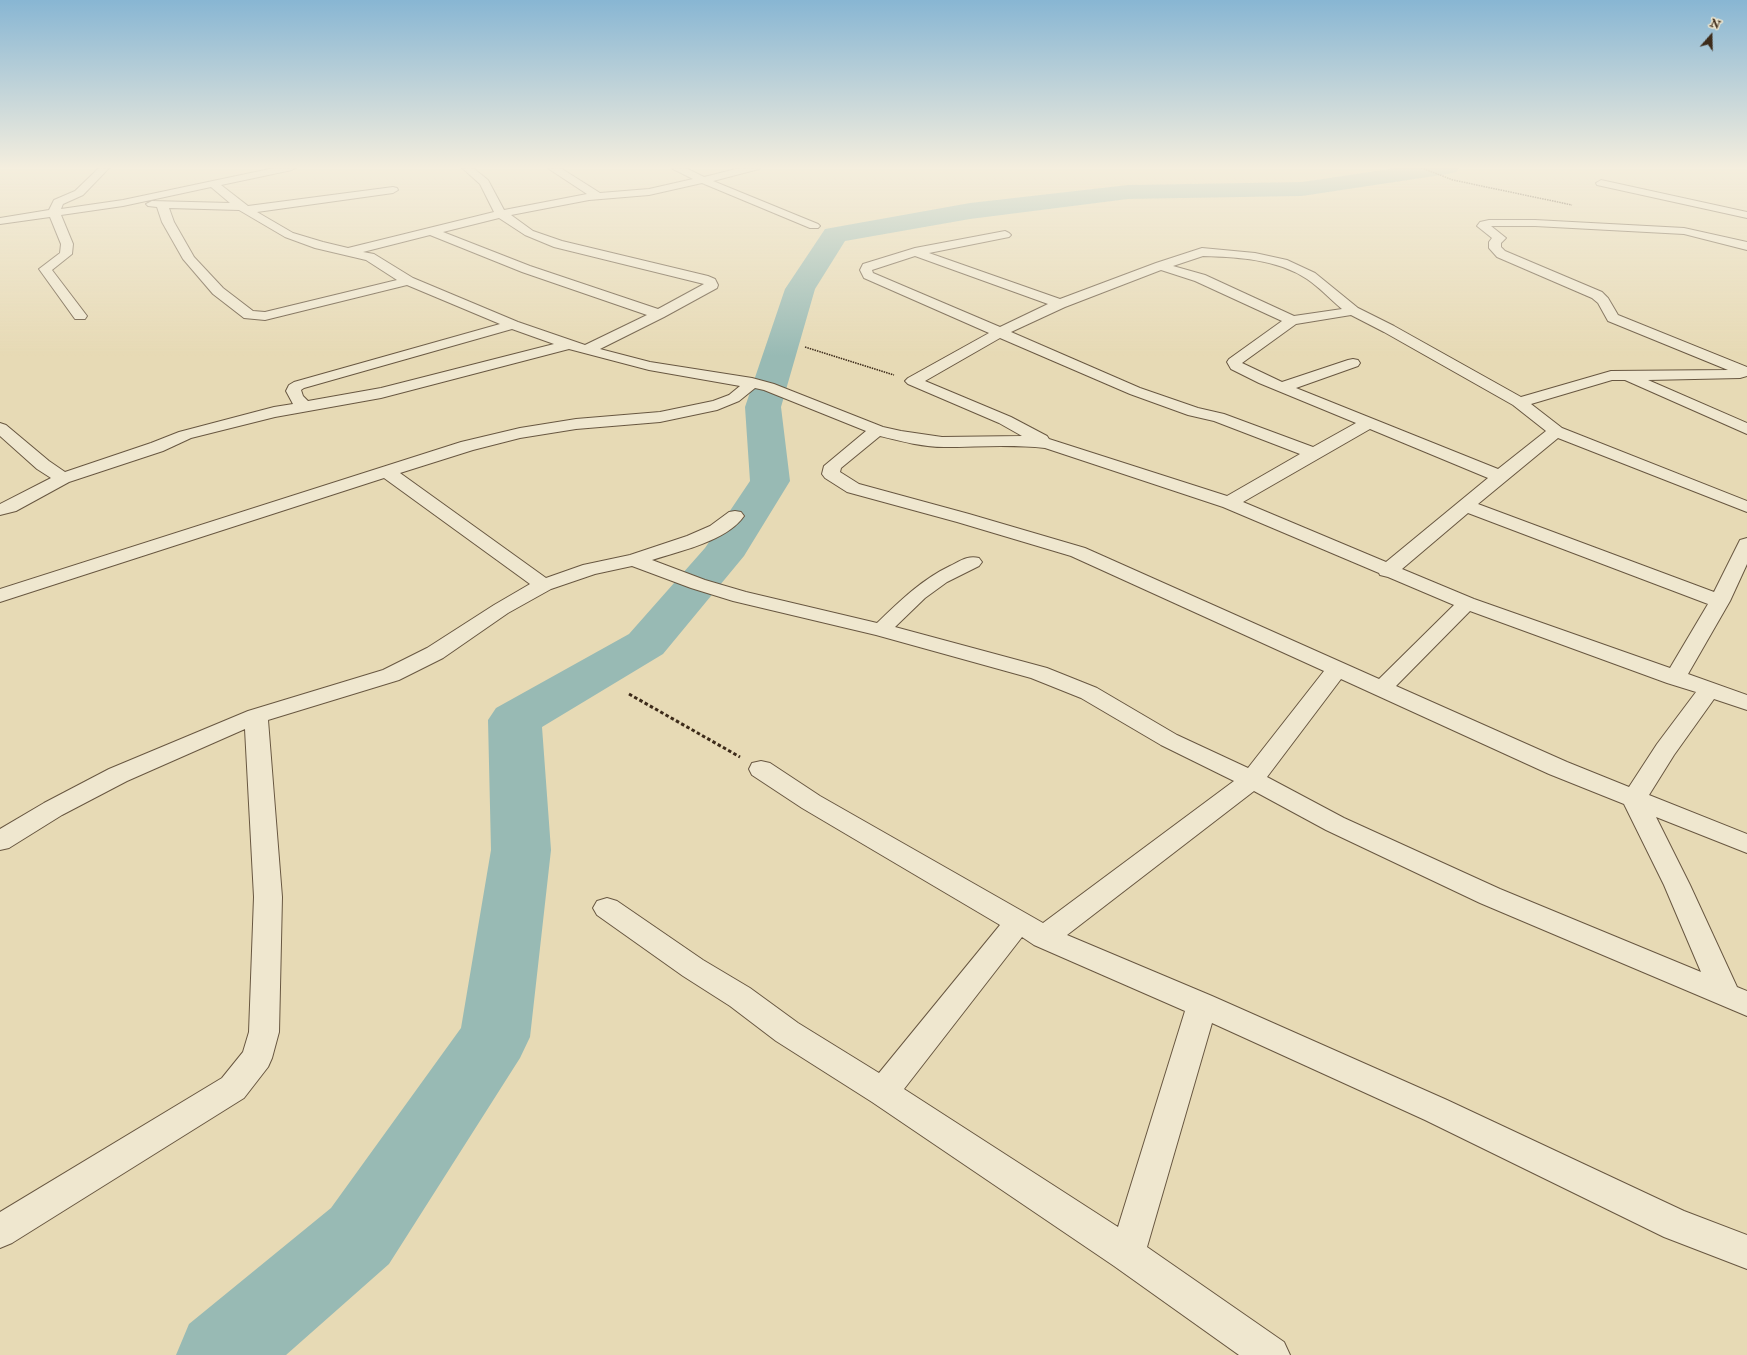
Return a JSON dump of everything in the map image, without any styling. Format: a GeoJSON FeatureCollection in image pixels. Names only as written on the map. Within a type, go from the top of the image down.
{"type":"FeatureCollection","features":[{"type":"Feature","properties":{"kind":"street"},"geometry":{"type":"LineString","coordinates":[[61,230],[67,244],[66,254],[45,269],[80,316]]}},
{"type":"Feature","properties":{"kind":"street"},"geometry":{"type":"LineString","coordinates":[[173,230],[189,259],[218,291],[249,315],[265,316],[408,281]]}},
{"type":"Feature","properties":{"kind":"street"},"geometry":{"type":"LineString","coordinates":[[281,230],[289,235],[319,245],[370,257],[408,281],[513,325],[586,350],[649,366],[769,387],[877,430],[900,436],[942,442],[1016,440],[1047,443]]}},
{"type":"Feature","properties":{"kind":"street"},"geometry":{"type":"LineString","coordinates":[[351,252],[433,230]]}},
{"type":"Feature","properties":{"kind":"street"},"geometry":{"type":"LineString","coordinates":[[525,230],[558,244],[710,282],[712,285],[659,314],[586,350]]}},
{"type":"Feature","properties":{"kind":"street"},"geometry":{"type":"LineString","coordinates":[[1489,230],[1500,238],[1495,242],[1495,248],[1501,254],[1597,295],[1604,300],[1608,307],[1609,314],[1613,318],[1747,373]]}},
{"type":"Feature","properties":{"kind":"street"},"geometry":{"type":"LineString","coordinates":[[1670,230],[1684,231],[1747,246]]}},
{"type":"Feature","properties":{"kind":"street"},"geometry":{"type":"LineString","coordinates":[[430,231],[526,269],[659,314]]}},
{"type":"Feature","properties":{"kind":"street"},"geometry":{"type":"LineString","coordinates":[[1005,235],[915,252],[868,267],[866,270],[868,275],[1135,391],[1194,412],[1218,417],[1315,454]]}},
{"type":"Feature","properties":{"kind":"street"},"geometry":{"type":"LineString","coordinates":[[370,257],[382,245]]}},
{"type":"Feature","properties":{"kind":"street"},"geometry":{"type":"LineString","coordinates":[[915,252],[1060,304]]}},
{"type":"Feature","properties":{"kind":"street"},"geometry":{"type":"LineString","coordinates":[[913,381],[998,332],[1060,304],[1160,266],[1202,252],[1247,256],[1283,262],[1311,276],[1353,311],[1389,329],[1519,402],[1556,431],[1747,507]]}},
{"type":"Feature","properties":{"kind":"street"},"geometry":{"type":"LineString","coordinates":[[1160,266],[1200,278],[1292,320]]}},
{"type":"Feature","properties":{"kind":"street"},"geometry":{"type":"LineString","coordinates":[[1353,311],[1292,320],[1234,362],[1236,366],[1264,380],[1499,476]]}},
{"type":"Feature","properties":{"kind":"street"},"geometry":{"type":"LineString","coordinates":[[304,407],[293,391],[294,388],[299,385],[513,325]]}},
{"type":"Feature","properties":{"kind":"street"},"geometry":{"type":"LineString","coordinates":[[0,510],[10,507],[62,478],[157,447],[185,435],[274,412],[381,393],[569,345]]}},
{"type":"Feature","properties":{"kind":"street"},"geometry":{"type":"LineString","coordinates":[[431,348],[463,373]]}},
{"type":"Feature","properties":{"kind":"street"},"geometry":{"type":"LineString","coordinates":[[1283,387],[1352,363]]}},
{"type":"Feature","properties":{"kind":"street"},"geometry":{"type":"LineString","coordinates":[[1519,402],[1601,378],[1624,375],[1747,373]]}},
{"type":"Feature","properties":{"kind":"street"},"geometry":{"type":"LineString","coordinates":[[1624,375],[1747,429]]}},
{"type":"Feature","properties":{"kind":"street"},"geometry":{"type":"LineString","coordinates":[[913,381],[1005,420],[1047,443],[1230,503],[1387,571],[1467,603],[1675,678],[1747,702]]}},
{"type":"Feature","properties":{"kind":"street"},"geometry":{"type":"LineString","coordinates":[[0,596],[467,446],[520,433],[576,424],[660,417],[717,405],[734,398],[752,383]]}},
{"type":"Feature","properties":{"kind":"street"},"geometry":{"type":"LineString","coordinates":[[1230,503],[1270,478],[1369,423]]}},
{"type":"Feature","properties":{"kind":"street"},"geometry":{"type":"LineString","coordinates":[[0,428],[43,465],[62,478]]}},
{"type":"Feature","properties":{"kind":"street"},"geometry":{"type":"LineString","coordinates":[[877,430],[833,466],[831,474],[853,488],[963,518],[1078,552],[1558,768],[1747,844]]}},
{"type":"Feature","properties":{"kind":"street"},"geometry":{"type":"LineString","coordinates":[[1387,571],[1466,506],[1499,476],[1556,431]]}},
{"type":"Feature","properties":{"kind":"street"},"geometry":{"type":"LineString","coordinates":[[387,472],[544,585]]}},
{"type":"Feature","properties":{"kind":"street"},"geometry":{"type":"LineString","coordinates":[[1466,506],[1720,601]]}},
{"type":"Feature","properties":{"kind":"street"},"geometry":{"type":"LineString","coordinates":[[0,841],[52,809],[118,775],[256,716],[391,675],[435,653],[501,609],[544,585],[590,569],[634,560],[705,535],[717,530],[735,516]]}},
{"type":"Feature","properties":{"kind":"street"},"geometry":{"type":"LineString","coordinates":[[1675,678],[1720,601],[1742,567],[1747,544]]}},
{"type":"Feature","properties":{"kind":"street"},"geometry":{"type":"LineString","coordinates":[[634,560],[698,584],[740,597],[881,630],[1039,673],[1089,693],[1169,740],[1252,780],[1335,824],[1490,896],[1737,1000]]}},
{"type":"Feature","properties":{"kind":"street"},"geometry":{"type":"LineString","coordinates":[[881,630],[918,594],[940,578],[972,562]]}},
{"type":"Feature","properties":{"kind":"street"},"geometry":{"type":"LineString","coordinates":[[1382,688],[1467,603]]}},
{"type":"Feature","properties":{"kind":"street"},"geometry":{"type":"LineString","coordinates":[[1044,937],[1252,780],[1338,668]]}},
{"type":"Feature","properties":{"kind":"street"},"geometry":{"type":"LineString","coordinates":[[1634,799],[1665,750],[1709,690]]}},
{"type":"Feature","properties":{"kind":"street"},"geometry":{"type":"LineString","coordinates":[[0,1231],[233,1088],[257,1058],[264,1032],[268,897],[256,716]]}},
{"type":"Feature","properties":{"kind":"street"},"geometry":{"type":"LineString","coordinates":[[761,770],[818,806],[1044,937],[1202,1004],[1436,1110],[1676,1225],[1747,1252]]}},
{"type":"Feature","properties":{"kind":"street"},"geometry":{"type":"LineString","coordinates":[[1634,799],[1737,1000]]}},
{"type":"Feature","properties":{"kind":"street"},"geometry":{"type":"LineString","coordinates":[[607,908],[693,968],[740,997],[787,1032],[882,1092],[1127,1254],[1271,1355]]}},
{"type":"Feature","properties":{"kind":"street"},"geometry":{"type":"LineString","coordinates":[[882,1092],[1018,922]]}},
{"type":"Feature","properties":{"kind":"street"},"geometry":{"type":"LineString","coordinates":[[1127,1254],[1202,1004]]}},
{"type":"Feature","properties":{"kind":"path"},"geometry":{"type":"LineString","coordinates":[[805,347],[913,381]]}},
{"type":"Feature","properties":{"kind":"path"},"geometry":{"type":"LineString","coordinates":[[629,694],[761,770]]}},
{"type":"Feature","properties":{"kind":"waterway"},"geometry":{"type":"LineString","coordinates":[[220,1355],[360,1236],[495,1037],[521,850],[515,720],[646,644],[722,556],[770,481],[763,407],[800,289],[835,235],[862,230]]}}]}
